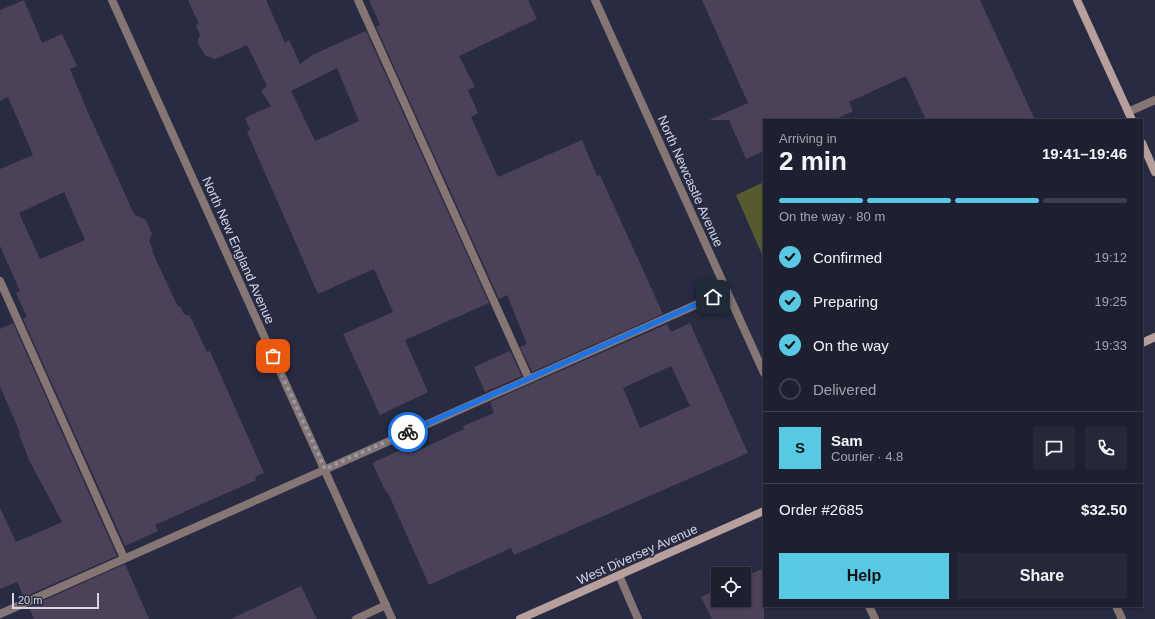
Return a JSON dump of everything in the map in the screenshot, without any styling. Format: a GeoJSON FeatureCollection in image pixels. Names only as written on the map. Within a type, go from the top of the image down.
{"type":"FeatureCollection","features":[{"type":"Feature","properties":{"kind":"main road"},"geometry":{"type":"LineString","coordinates":[[1078,0],[1130,116]]}},
{"type":"Feature","properties":{"kind":"main road"},"geometry":{"type":"LineString","coordinates":[[1143,145],[1155,172]]}},
{"type":"Feature","properties":{"kind":"main road"},"geometry":{"type":"LineString","coordinates":[[1143,343],[1155,337]]}},
{"type":"Feature","properties":{"kind":"main road","name":"West Diversey Avenue"},"geometry":{"type":"LineString","coordinates":[[520,619],[763,511]]}},
{"type":"Feature","properties":{"kind":"street","name":"North New England Avenue"},"geometry":{"type":"LineString","coordinates":[[112,0],[392,619]]}},
{"type":"Feature","properties":{"kind":"street"},"geometry":{"type":"LineString","coordinates":[[358,0],[529,379]]}},
{"type":"Feature","properties":{"kind":"street","name":"North Newcastle Avenue"},"geometry":{"type":"LineString","coordinates":[[595,0],[763,371]]}},
{"type":"Feature","properties":{"kind":"street"},"geometry":{"type":"LineString","coordinates":[[1130,116],[1155,100]]}},
{"type":"Feature","properties":{"kind":"street"},"geometry":{"type":"LineString","coordinates":[[0,281],[124,558]]}},
{"type":"Feature","properties":{"kind":"street"},"geometry":{"type":"LineString","coordinates":[[0,614],[727,291]]}},
{"type":"Feature","properties":{"kind":"street"},"geometry":{"type":"LineString","coordinates":[[619,575],[638,619]]}},
{"type":"Feature","properties":{"kind":"street"},"geometry":{"type":"LineString","coordinates":[[356,619],[386,605]]}},
{"type":"Feature","properties":{"kind":"street"},"geometry":{"type":"LineString","coordinates":[[869,607],[875,619]]}},
{"type":"Feature","properties":{"kind":"street"},"geometry":{"type":"LineString","coordinates":[[1116,607],[1122,619]]}},
{"type":"Feature","properties":{"kind":"green space"},"geometry":{"type":"Polygon","coordinates":[[[763,182],[763,257],[736,195],[763,182]]]}},
{"type":"Feature","properties":{"kind":"building"},"geometry":{"type":"Polygon","coordinates":[[[24,0],[42,43],[62,34],[77,66],[70,69],[134,214],[146,220],[152,234],[149,241],[153,250],[152,251],[178,307],[180,306],[184,314],[190,316],[207,352],[210,351],[264,473],[255,477],[256,480],[155,525],[158,531],[125,546],[23,319],[27,317],[16,293],[20,291],[0,246],[0,169],[33,155],[8,97],[0,101],[0,10],[24,0]],[[64,192],[19,213],[40,259],[85,240],[64,192]]]}},
{"type":"Feature","properties":{"kind":"building"},"geometry":{"type":"Polygon","coordinates":[[[188,0],[266,0],[285,43],[289,40],[300,64],[312,55],[366,31],[489,303],[405,340],[428,392],[380,415],[343,334],[393,312],[374,269],[318,294],[247,132],[250,130],[245,118],[271,106],[261,91],[267,86],[247,45],[215,59],[205,55],[197,42],[200,35],[196,25],[199,24],[188,0]],[[337,68],[291,91],[315,141],[359,121],[337,68]]]}},
{"type":"Feature","properties":{"kind":"building"},"geometry":{"type":"Polygon","coordinates":[[[369,0],[528,0],[537,19],[459,56],[475,87],[468,90],[478,113],[471,117],[498,177],[582,140],[597,176],[600,175],[663,314],[532,372],[520,347],[527,344],[507,295],[499,299],[376,27],[380,25],[369,0]]]}},
{"type":"Feature","properties":{"kind":"building"},"geometry":{"type":"Polygon","coordinates":[[[702,0],[980,0],[1035,119],[926,119],[906,76],[849,102],[853,111],[836,119],[763,119],[763,151],[746,159],[729,120],[709,120],[748,103],[702,0]]]}},
{"type":"Feature","properties":{"kind":"building"},"geometry":{"type":"Polygon","coordinates":[[[13,323],[117,556],[24,597],[17,582],[0,589],[0,508],[16,542],[62,522],[29,460],[19,434],[20,433],[0,386],[0,329],[13,323]]]}},
{"type":"Feature","properties":{"kind":"building"},"geometry":{"type":"Polygon","coordinates":[[[690,323],[748,453],[514,555],[511,548],[429,585],[388,493],[387,494],[372,463],[409,446],[413,453],[464,429],[463,426],[494,413],[490,402],[667,324],[671,332],[690,323]],[[671,366],[623,388],[640,428],[690,406],[671,366]]]}},
{"type":"Feature","properties":{"kind":"building"},"geometry":{"type":"Polygon","coordinates":[[[510,351],[522,376],[485,392],[474,367],[510,351]]]}},
{"type":"Feature","properties":{"kind":"building"},"geometry":{"type":"Polygon","coordinates":[[[125,564],[149,619],[34,619],[29,607],[125,564]]]}},
{"type":"Feature","properties":{"kind":"building"},"geometry":{"type":"Polygon","coordinates":[[[763,568],[764,619],[712,619],[701,597],[711,592],[711,607],[751,607],[751,574],[763,568]]]}},
{"type":"Feature","properties":{"kind":"building"},"geometry":{"type":"Polygon","coordinates":[[[301,586],[317,619],[231,619],[301,586]]]}},
{"type":"Feature","properties":{"kind":"way so far"},"geometry":{"type":"LineString","coordinates":[[273,356],[325,469],[408,432]]}},
{"type":"Feature","properties":{"kind":"route"},"geometry":{"type":"LineString","coordinates":[[408,432],[713,297]]}}]}
